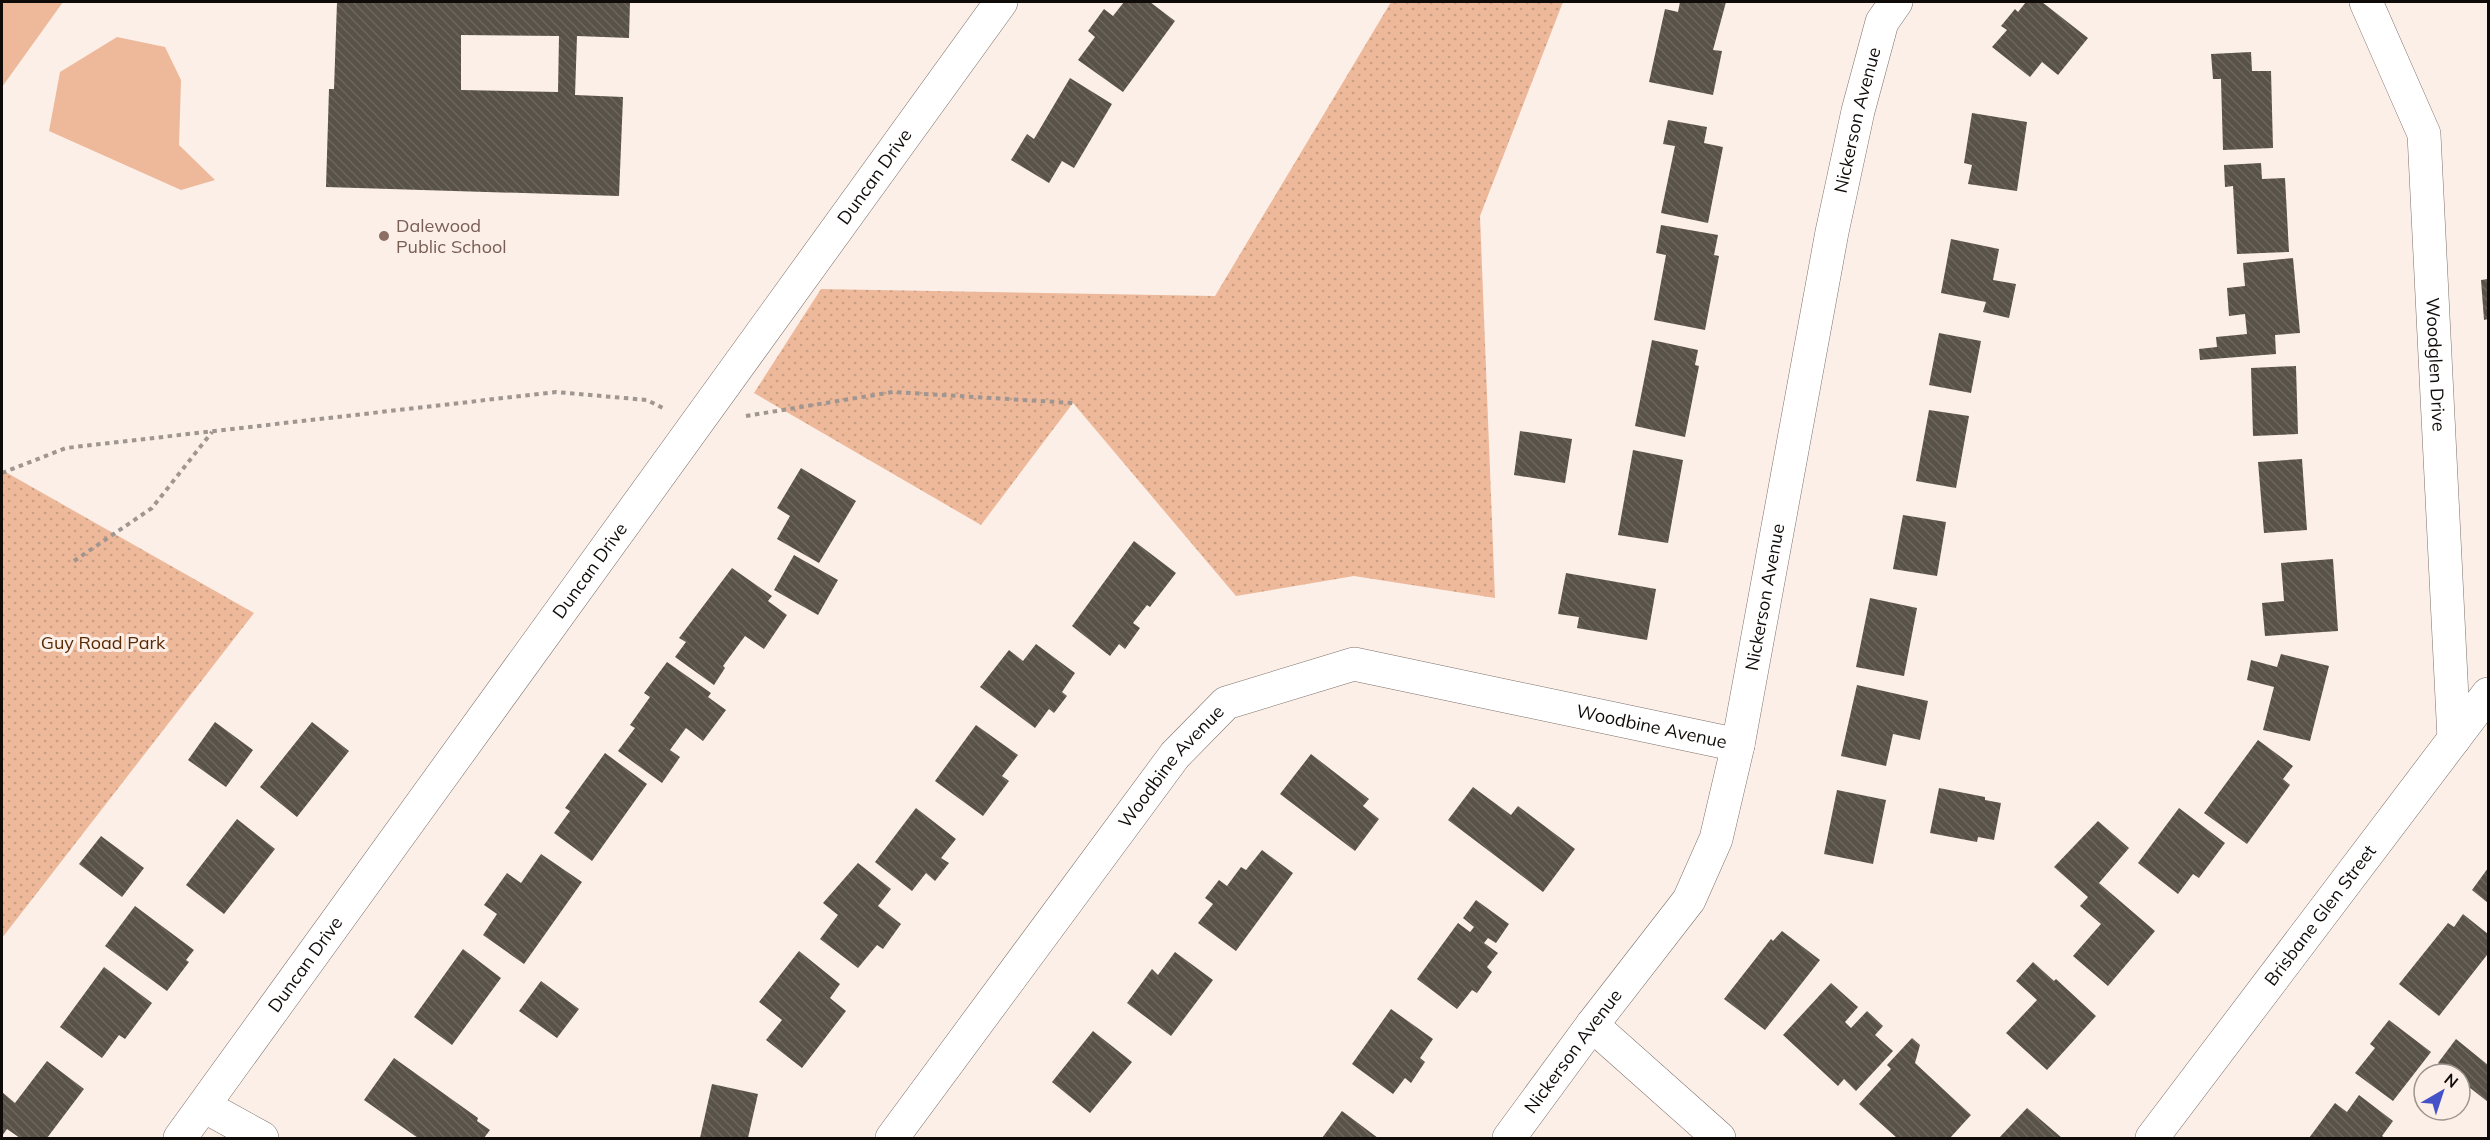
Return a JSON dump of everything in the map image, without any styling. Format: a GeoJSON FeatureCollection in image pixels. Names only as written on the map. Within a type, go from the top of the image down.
{"type":"FeatureCollection","features":[{"type":"Feature","properties":{"kind":"street","name":"Duncan Drive"},"geometry":{"type":"LineString","coordinates":[[180,1138],[1001,2]]}},
{"type":"Feature","properties":{"kind":"street","name":"Nickerson Avenue"},"geometry":{"type":"LineString","coordinates":[[1509,1138],[1592,1025],[1689,900],[1716,839],[1738,745],[1841,188],[1858,111],[1882,22],[1896,2]]}},
{"type":"Feature","properties":{"kind":"street","name":"Woodglen Drive"},"geometry":{"type":"LineString","coordinates":[[2366,2],[2424,134],[2454,739]]}},
{"type":"Feature","properties":{"kind":"street","name":"Woodbine Avenue"},"geometry":{"type":"LineString","coordinates":[[892,1138],[1175,755],[1226,703],[1354,664],[1738,745]]}},
{"type":"Feature","properties":{"kind":"street","name":"Brisbane Glen Street"},"geometry":{"type":"LineString","coordinates":[[2152,1138],[2488,694]]}},
{"type":"Feature","properties":{"kind":"street"},"geometry":{"type":"LineString","coordinates":[[1592,1025],[1719,1138]]}},
{"type":"Feature","properties":{"kind":"street"},"geometry":{"type":"LineString","coordinates":[[204,1106],[262,1138]]}},
{"type":"Feature","properties":{"kind":"path"},"geometry":{"type":"LineString","coordinates":[[2,473],[66,448],[556,392],[647,400],[696,424],[894,392],[1073,403]]}},
{"type":"Feature","properties":{"kind":"path"},"geometry":{"type":"LineString","coordinates":[[74,561],[152,508],[213,431]]}},
{"type":"Feature","properties":{"kind":"green space"},"geometry":{"type":"Polygon","coordinates":[[[2,2],[63,2],[2,87],[2,2]]]}},
{"type":"Feature","properties":{"kind":"green space"},"geometry":{"type":"Polygon","coordinates":[[[1391,2],[1563,2],[1480,216],[1495,598],[1354,576],[1236,596],[1073,403],[981,525],[754,393],[821,289],[1215,296],[1391,2]]]}},
{"type":"Feature","properties":{"kind":"green space"},"geometry":{"type":"Polygon","coordinates":[[[117,37],[165,47],[181,80],[179,145],[215,180],[181,190],[49,131],[60,72],[117,37]]]}},
{"type":"Feature","properties":{"kind":"green space","name":"Guy Road Park"},"geometry":{"type":"Polygon","coordinates":[[[2,470],[254,613],[2,938],[2,470]]]}},
{"type":"Feature","properties":{"kind":"building"},"geometry":{"type":"Polygon","coordinates":[[[337,2],[630,2],[629,38],[577,36],[575,95],[623,97],[619,196],[326,187],[329,89],[334,89],[337,2]],[[461,35],[461,90],[558,92],[559,36],[461,35]]]}},
{"type":"Feature","properties":{"kind":"building"},"geometry":{"type":"Polygon","coordinates":[[[1124,2],[1150,2],[1175,21],[1123,92],[1078,60],[1095,37],[1088,31],[1104,9],[1113,16],[1124,2]]]}},
{"type":"Feature","properties":{"kind":"building"},"geometry":{"type":"Polygon","coordinates":[[[1680,2],[1726,2],[1713,50],[1722,51],[1713,95],[1649,82],[1665,9],[1678,12],[1680,2]]]}},
{"type":"Feature","properties":{"kind":"building"},"geometry":{"type":"Polygon","coordinates":[[[2026,2],[2042,2],[2088,38],[2058,75],[2042,62],[2030,77],[1992,47],[2007,30],[2001,26],[2015,9],[2018,12],[2026,2]]]}},
{"type":"Feature","properties":{"kind":"building"},"geometry":{"type":"Polygon","coordinates":[[[2251,52],[2252,71],[2271,71],[2273,148],[2223,150],[2221,79],[2213,79],[2211,54],[2251,52]]]}},
{"type":"Feature","properties":{"kind":"building"},"geometry":{"type":"Polygon","coordinates":[[[1070,78],[1112,104],[1074,168],[1062,161],[1049,183],[1011,160],[1027,134],[1034,139],[1070,78]]]}},
{"type":"Feature","properties":{"kind":"building"},"geometry":{"type":"Polygon","coordinates":[[[1972,113],[2027,122],[2017,191],[1968,184],[1972,165],[1964,163],[1972,113]]]}},
{"type":"Feature","properties":{"kind":"building"},"geometry":{"type":"Polygon","coordinates":[[[1668,120],[1707,127],[1704,143],[1723,147],[1708,223],[1661,213],[1675,146],[1663,144],[1668,120]]]}},
{"type":"Feature","properties":{"kind":"building"},"geometry":{"type":"Polygon","coordinates":[[[2261,163],[2262,179],[2285,178],[2289,252],[2237,254],[2233,186],[2225,187],[2224,165],[2261,163]]]}},
{"type":"Feature","properties":{"kind":"building"},"geometry":{"type":"Polygon","coordinates":[[[1661,225],[1718,235],[1714,255],[1719,256],[1705,330],[1654,320],[1666,255],[1656,253],[1661,225]]]}},
{"type":"Feature","properties":{"kind":"building"},"geometry":{"type":"Polygon","coordinates":[[[1951,239],[1999,249],[1993,280],[2016,284],[2009,318],[1983,312],[1986,302],[1941,293],[1951,239]]]}},
{"type":"Feature","properties":{"kind":"building"},"geometry":{"type":"Polygon","coordinates":[[[2293,258],[2300,333],[2275,335],[2276,354],[2200,360],[2199,349],[2217,347],[2216,337],[2247,334],[2245,314],[2229,316],[2227,288],[2245,286],[2243,263],[2293,258]]]}},
{"type":"Feature","properties":{"kind":"building"},"geometry":{"type":"Polygon","coordinates":[[[2488,279],[2488,319],[2484,320],[2481,280],[2488,279]]]}},
{"type":"Feature","properties":{"kind":"building"},"geometry":{"type":"Polygon","coordinates":[[[1939,333],[1981,341],[1971,393],[1929,385],[1939,333]]]}},
{"type":"Feature","properties":{"kind":"building"},"geometry":{"type":"Polygon","coordinates":[[[1652,340],[1698,350],[1695,365],[1699,366],[1685,437],[1635,426],[1652,340]]]}},
{"type":"Feature","properties":{"kind":"building"},"geometry":{"type":"Polygon","coordinates":[[[2296,366],[2298,434],[2253,436],[2251,368],[2296,366]]]}},
{"type":"Feature","properties":{"kind":"building"},"geometry":{"type":"Polygon","coordinates":[[[1929,410],[1969,416],[1956,488],[1916,481],[1929,410]]]}},
{"type":"Feature","properties":{"kind":"building"},"geometry":{"type":"Polygon","coordinates":[[[1520,431],[1572,439],[1565,483],[1514,475],[1520,431]]]}},
{"type":"Feature","properties":{"kind":"building"},"geometry":{"type":"Polygon","coordinates":[[[1633,450],[1683,460],[1668,543],[1618,535],[1633,450]]]}},
{"type":"Feature","properties":{"kind":"building"},"geometry":{"type":"Polygon","coordinates":[[[2302,459],[2307,530],[2264,533],[2258,462],[2302,459]]]}},
{"type":"Feature","properties":{"kind":"building"},"geometry":{"type":"Polygon","coordinates":[[[801,468],[856,501],[819,563],[777,539],[790,516],[777,508],[801,468]]]}},
{"type":"Feature","properties":{"kind":"building"},"geometry":{"type":"Polygon","coordinates":[[[1903,515],[1946,522],[1937,576],[1893,569],[1903,515]]]}},
{"type":"Feature","properties":{"kind":"building"},"geometry":{"type":"Polygon","coordinates":[[[1134,541],[1176,573],[1150,607],[1147,605],[1133,623],[1140,628],[1125,649],[1119,644],[1110,656],[1072,626],[1134,541]]]}},
{"type":"Feature","properties":{"kind":"building"},"geometry":{"type":"Polygon","coordinates":[[[794,555],[838,580],[818,615],[774,590],[794,555]]]}},
{"type":"Feature","properties":{"kind":"building"},"geometry":{"type":"Polygon","coordinates":[[[2333,559],[2338,631],[2265,636],[2262,603],[2284,601],[2281,563],[2333,559]]]}},
{"type":"Feature","properties":{"kind":"building"},"geometry":{"type":"Polygon","coordinates":[[[732,568],[772,596],[768,601],[787,615],[764,649],[745,636],[723,666],[725,668],[714,685],[675,657],[686,642],[679,638],[732,568]]]}},
{"type":"Feature","properties":{"kind":"building"},"geometry":{"type":"Polygon","coordinates":[[[1566,573],[1656,589],[1647,640],[1577,628],[1579,617],[1558,614],[1566,573]]]}},
{"type":"Feature","properties":{"kind":"building"},"geometry":{"type":"Polygon","coordinates":[[[1870,598],[1917,608],[1904,676],[1856,667],[1870,598]]]}},
{"type":"Feature","properties":{"kind":"building"},"geometry":{"type":"Polygon","coordinates":[[[1036,644],[1075,673],[1062,692],[1067,696],[1054,713],[1049,709],[1035,728],[980,687],[1009,650],[1023,661],[1036,644]]]}},
{"type":"Feature","properties":{"kind":"building"},"geometry":{"type":"Polygon","coordinates":[[[2281,654],[2329,666],[2310,741],[2263,730],[2274,687],[2247,680],[2251,660],[2277,667],[2281,654]]]}},
{"type":"Feature","properties":{"kind":"building"},"geometry":{"type":"Polygon","coordinates":[[[667,662],[711,693],[708,697],[726,710],[703,741],[686,728],[670,750],[680,757],[662,783],[618,751],[635,728],[630,725],[650,697],[644,693],[667,662]]]}},
{"type":"Feature","properties":{"kind":"building"},"geometry":{"type":"Polygon","coordinates":[[[1857,685],[1928,701],[1920,740],[1893,734],[1886,766],[1841,756],[1857,685]]]}},
{"type":"Feature","properties":{"kind":"building"},"geometry":{"type":"Polygon","coordinates":[[[215,722],[253,750],[226,787],[188,760],[215,722]]]}},
{"type":"Feature","properties":{"kind":"building"},"geometry":{"type":"Polygon","coordinates":[[[312,722],[349,751],[297,817],[260,787],[312,722]]]}},
{"type":"Feature","properties":{"kind":"building"},"geometry":{"type":"Polygon","coordinates":[[[976,725],[1018,755],[1002,776],[1009,781],[983,816],[935,781],[976,725]]]}},
{"type":"Feature","properties":{"kind":"building"},"geometry":{"type":"Polygon","coordinates":[[[2258,740],[2293,766],[2283,779],[2290,785],[2247,844],[2204,813],[2258,740]]]}},
{"type":"Feature","properties":{"kind":"building"},"geometry":{"type":"Polygon","coordinates":[[[605,753],[647,784],[592,861],[554,833],[570,811],[565,808],[605,753]]]}},
{"type":"Feature","properties":{"kind":"building"},"geometry":{"type":"Polygon","coordinates":[[[1311,754],[1369,799],[1363,806],[1379,819],[1355,851],[1280,794],[1311,754]]]}},
{"type":"Feature","properties":{"kind":"building"},"geometry":{"type":"Polygon","coordinates":[[[1473,787],[1511,815],[1518,806],[1575,849],[1543,892],[1448,820],[1473,787]]]}},
{"type":"Feature","properties":{"kind":"building"},"geometry":{"type":"Polygon","coordinates":[[[1939,788],[1985,797],[1985,800],[2001,803],[1994,840],[1978,837],[1977,842],[1930,833],[1939,788]]]}},
{"type":"Feature","properties":{"kind":"building"},"geometry":{"type":"Polygon","coordinates":[[[1837,790],[1886,800],[1873,864],[1824,854],[1837,790]]]}},
{"type":"Feature","properties":{"kind":"building"},"geometry":{"type":"Polygon","coordinates":[[[916,808],[956,839],[941,858],[949,863],[935,881],[926,873],[912,891],[875,862],[916,808]]]}},
{"type":"Feature","properties":{"kind":"building"},"geometry":{"type":"Polygon","coordinates":[[[2179,808],[2225,843],[2199,878],[2193,874],[2178,894],[2138,863],[2179,808]]]}},
{"type":"Feature","properties":{"kind":"building"},"geometry":{"type":"Polygon","coordinates":[[[237,819],[275,849],[224,914],[186,885],[237,819]]]}},
{"type":"Feature","properties":{"kind":"building"},"geometry":{"type":"Polygon","coordinates":[[[2098,821],[2129,848],[2099,883],[2155,931],[2108,986],[2073,956],[2101,924],[2080,906],[2088,897],[2054,867],[2098,821]]]}},
{"type":"Feature","properties":{"kind":"building"},"geometry":{"type":"Polygon","coordinates":[[[101,836],[144,868],[122,897],[79,864],[101,836]]]}},
{"type":"Feature","properties":{"kind":"building"},"geometry":{"type":"Polygon","coordinates":[[[1262,850],[1293,873],[1236,951],[1198,923],[1213,904],[1205,898],[1219,880],[1227,886],[1241,867],[1246,870],[1262,850]]]}},
{"type":"Feature","properties":{"kind":"building"},"geometry":{"type":"Polygon","coordinates":[[[541,854],[582,882],[524,964],[483,935],[497,914],[484,905],[507,873],[521,883],[541,854]]]}},
{"type":"Feature","properties":{"kind":"building"},"geometry":{"type":"Polygon","coordinates":[[[858,863],[891,889],[878,906],[901,924],[883,949],[877,945],[858,968],[820,939],[838,915],[823,903],[858,863]]]}},
{"type":"Feature","properties":{"kind":"building"},"geometry":{"type":"Polygon","coordinates":[[[2488,868],[2488,903],[2472,890],[2488,868]]]}},
{"type":"Feature","properties":{"kind":"building"},"geometry":{"type":"Polygon","coordinates":[[[1476,900],[1509,924],[1496,943],[1488,938],[1484,943],[1498,953],[1487,967],[1492,972],[1477,993],[1472,990],[1457,1009],[1417,979],[1458,923],[1470,932],[1474,927],[1463,918],[1476,900]]]}},
{"type":"Feature","properties":{"kind":"building"},"geometry":{"type":"Polygon","coordinates":[[[135,906],[194,950],[186,960],[189,962],[167,991],[105,946],[135,906]]]}},
{"type":"Feature","properties":{"kind":"building"},"geometry":{"type":"Polygon","coordinates":[[[2463,914],[2488,934],[2487,955],[2439,1016],[2399,984],[2448,923],[2454,927],[2463,914]]]}},
{"type":"Feature","properties":{"kind":"building"},"geometry":{"type":"Polygon","coordinates":[[[1782,931],[1820,960],[1765,1030],[1724,999],[1771,939],[1773,941],[1782,931]]]}},
{"type":"Feature","properties":{"kind":"building"},"geometry":{"type":"Polygon","coordinates":[[[463,949],[501,978],[452,1045],[414,1017],[463,949]]]}},
{"type":"Feature","properties":{"kind":"building"},"geometry":{"type":"Polygon","coordinates":[[[799,951],[840,984],[830,998],[846,1011],[802,1068],[766,1040],[782,1020],[759,1002],[799,951]]]}},
{"type":"Feature","properties":{"kind":"building"},"geometry":{"type":"Polygon","coordinates":[[[1175,952],[1213,980],[1171,1036],[1127,1003],[1152,969],[1158,975],[1175,952]]]}},
{"type":"Feature","properties":{"kind":"building"},"geometry":{"type":"Polygon","coordinates":[[[2033,962],[2054,981],[2056,979],[2096,1016],[2047,1070],[2006,1033],[2037,1000],[2016,981],[2033,962]]]}},
{"type":"Feature","properties":{"kind":"building"},"geometry":{"type":"Polygon","coordinates":[[[104,967],[152,1003],[125,1039],[119,1035],[102,1058],[60,1027],[104,967]]]}},
{"type":"Feature","properties":{"kind":"building"},"geometry":{"type":"Polygon","coordinates":[[[541,981],[579,1009],[557,1038],[519,1011],[541,981]]]}},
{"type":"Feature","properties":{"kind":"building"},"geometry":{"type":"Polygon","coordinates":[[[1831,983],[1858,1007],[1845,1022],[1851,1028],[1867,1011],[1883,1026],[1875,1035],[1893,1051],[1856,1091],[1844,1079],[1838,1086],[1783,1035],[1831,983]]]}},
{"type":"Feature","properties":{"kind":"building"},"geometry":{"type":"Polygon","coordinates":[[[1391,1009],[1433,1039],[1420,1058],[1425,1062],[1411,1083],[1405,1078],[1393,1094],[1352,1064],[1391,1009]]]}},
{"type":"Feature","properties":{"kind":"building"},"geometry":{"type":"Polygon","coordinates":[[[2389,1020],[2431,1052],[2423,1062],[2412,1062],[2412,1076],[2393,1101],[2355,1073],[2375,1048],[2370,1044],[2389,1020]]]}},
{"type":"Feature","properties":{"kind":"building"},"geometry":{"type":"Polygon","coordinates":[[[1093,1031],[1132,1062],[1090,1113],[1052,1082],[1093,1031]]]}},
{"type":"Feature","properties":{"kind":"building"},"geometry":{"type":"Polygon","coordinates":[[[1912,1038],[1920,1045],[1915,1063],[1971,1115],[1950,1138],[1897,1138],[1859,1104],[1891,1069],[1887,1065],[1912,1038]]]}},
{"type":"Feature","properties":{"kind":"building"},"geometry":{"type":"Polygon","coordinates":[[[2456,1039],[2488,1065],[2488,1102],[2472,1089],[2472,1062],[2439,1062],[2456,1039]]]}},
{"type":"Feature","properties":{"kind":"building"},"geometry":{"type":"Polygon","coordinates":[[[394,1058],[478,1118],[477,1121],[490,1130],[484,1138],[418,1138],[364,1100],[394,1058]]]}},
{"type":"Feature","properties":{"kind":"building"},"geometry":{"type":"Polygon","coordinates":[[[47,1061],[84,1089],[47,1138],[20,1138],[7,1129],[2,1136],[2,1092],[15,1103],[47,1061]]]}},
{"type":"Feature","properties":{"kind":"building"},"geometry":{"type":"Polygon","coordinates":[[[712,1084],[758,1094],[748,1138],[700,1138],[712,1084]]]}},
{"type":"Feature","properties":{"kind":"building"},"geometry":{"type":"Polygon","coordinates":[[[2359,1095],[2393,1121],[2382,1136],[2385,1138],[2309,1138],[2335,1103],[2347,1112],[2359,1095]]]}},
{"type":"Feature","properties":{"kind":"building"},"geometry":{"type":"Polygon","coordinates":[[[2027,1108],[2062,1138],[1999,1138],[2027,1108]]]}},
{"type":"Feature","properties":{"kind":"building"},"geometry":{"type":"Polygon","coordinates":[[[1342,1111],[1378,1138],[1322,1138],[1342,1111]]]}},
{"type":"Feature","properties":{"kind":"place","name":"Dalewood Public School"},"geometry":{"type":"Point","coordinates":[384,236]}}]}
